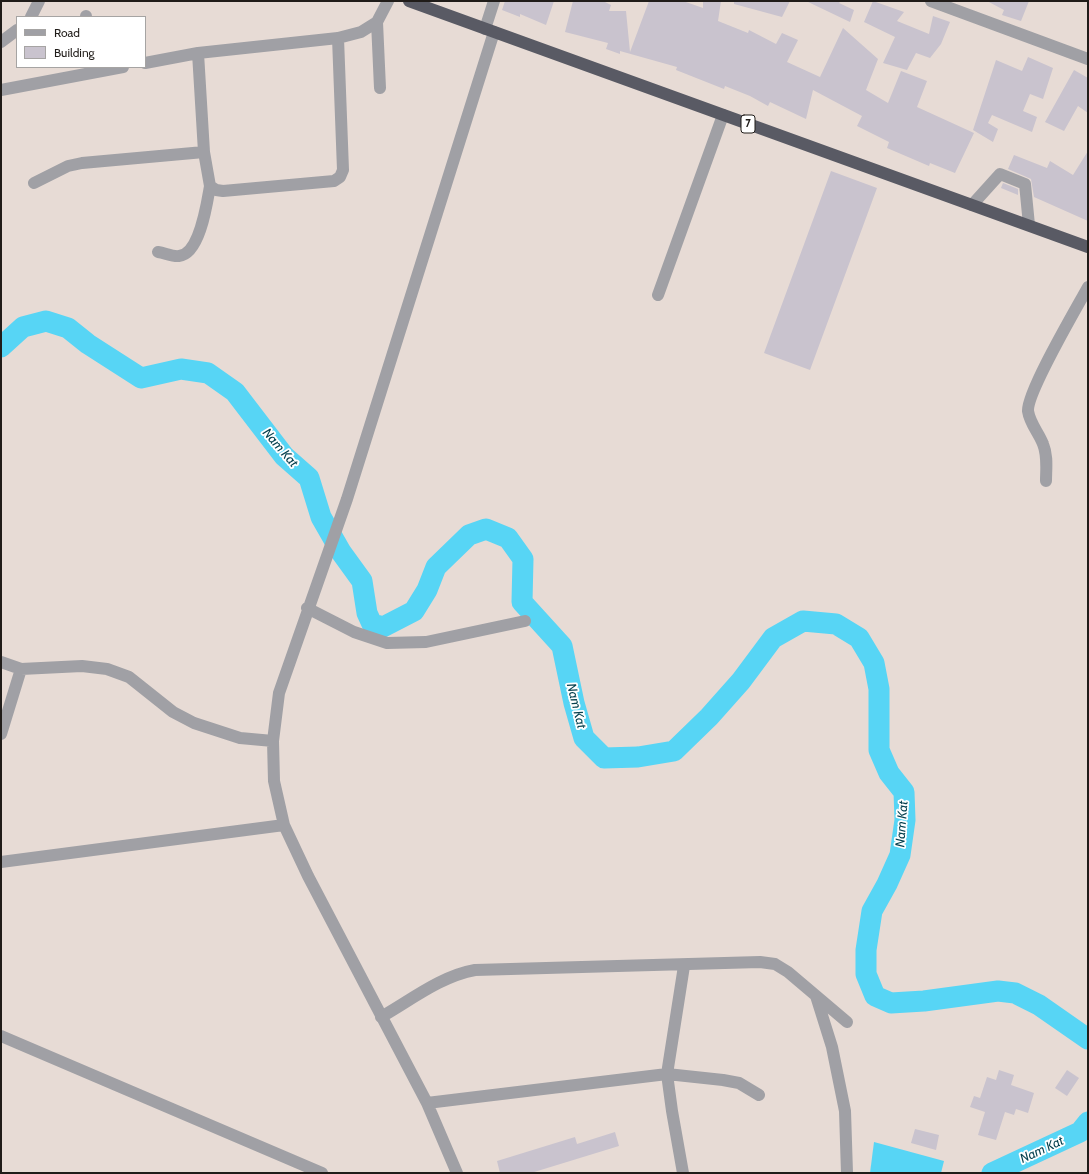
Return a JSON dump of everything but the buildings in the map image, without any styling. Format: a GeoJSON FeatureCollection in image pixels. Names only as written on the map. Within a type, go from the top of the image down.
{"type":"FeatureCollection","features":[{"type":"Feature","properties":{"kind":"highway","name":"7"},"geometry":{"type":"LineString","coordinates":[[409,1],[1088,247]]}},
{"type":"Feature","properties":{"kind":"street"},"geometry":{"type":"LineString","coordinates":[[32,16],[39,1]]}},
{"type":"Feature","properties":{"kind":"street"},"geometry":{"type":"LineString","coordinates":[[380,88],[377,22],[388,1]]}},
{"type":"Feature","properties":{"kind":"street"},"geometry":{"type":"LineString","coordinates":[[457,1173],[427,1103],[308,876],[284,825],[274,781],[273,741],[279,694],[307,608],[347,499],[490,30],[494,1]]}},
{"type":"Feature","properties":{"kind":"street"},"geometry":{"type":"LineString","coordinates":[[932,1],[1088,59]]}},
{"type":"Feature","properties":{"kind":"street"},"geometry":{"type":"LineString","coordinates":[[146,63],[198,53],[338,38],[361,32],[377,22]]}},
{"type":"Feature","properties":{"kind":"street"},"geometry":{"type":"LineString","coordinates":[[1,42],[16,31]]}},
{"type":"Feature","properties":{"kind":"street"},"geometry":{"type":"LineString","coordinates":[[210,186],[216,190],[223,191],[334,181],[340,177],[343,170],[338,38]]}},
{"type":"Feature","properties":{"kind":"street"},"geometry":{"type":"LineString","coordinates":[[158,252],[179,256],[187,254],[193,248],[205,215],[210,186],[204,152],[198,53]]}},
{"type":"Feature","properties":{"kind":"street"},"geometry":{"type":"LineString","coordinates":[[1,90],[92,70],[113,68]]}},
{"type":"Feature","properties":{"kind":"street"},"geometry":{"type":"LineString","coordinates":[[658,295],[723,115]]}},
{"type":"Feature","properties":{"kind":"street"},"geometry":{"type":"LineString","coordinates":[[34,183],[68,166],[82,163],[204,152]]}},
{"type":"Feature","properties":{"kind":"street"},"geometry":{"type":"LineString","coordinates":[[972,205],[1000,174],[1025,184],[1029,225]]}},
{"type":"Feature","properties":{"kind":"street"},"geometry":{"type":"LineString","coordinates":[[1046,481],[1046,457],[1043,444],[1033,426],[1028,410],[1034,389],[1088,287]]}},
{"type":"Feature","properties":{"kind":"street"},"geometry":{"type":"LineString","coordinates":[[307,608],[359,634],[387,643],[426,642],[525,621]]}},
{"type":"Feature","properties":{"kind":"street"},"geometry":{"type":"LineString","coordinates":[[1,662],[21,669],[82,666],[107,669],[129,677],[173,712],[194,723],[240,738],[273,741]]}},
{"type":"Feature","properties":{"kind":"street"},"geometry":{"type":"LineString","coordinates":[[1,734],[21,669]]}},
{"type":"Feature","properties":{"kind":"street"},"geometry":{"type":"LineString","coordinates":[[1,862],[284,825]]}},
{"type":"Feature","properties":{"kind":"street"},"geometry":{"type":"LineString","coordinates":[[381,1017],[450,977],[462,972],[476,970],[684,966],[760,962],[775,964],[788,972],[847,1022]]}},
{"type":"Feature","properties":{"kind":"street"},"geometry":{"type":"LineString","coordinates":[[683,1173],[667,1074],[684,966]]}},
{"type":"Feature","properties":{"kind":"street"},"geometry":{"type":"LineString","coordinates":[[815,995],[832,1047],[846,1111],[847,1173]]}},
{"type":"Feature","properties":{"kind":"street"},"geometry":{"type":"LineString","coordinates":[[1,1036],[322,1173]]}},
{"type":"Feature","properties":{"kind":"street"},"geometry":{"type":"LineString","coordinates":[[427,1103],[667,1074],[723,1080],[739,1084],[759,1095]]}},
{"type":"Feature","properties":{"kind":"water"},"geometry":{"type":"Polygon","coordinates":[[[874,1142],[944,1161],[941,1173],[870,1173],[874,1142]]]}},
{"type":"Feature","properties":{"kind":"waterway","name":"Nam Kat"},"geometry":{"type":"LineString","coordinates":[[1,347],[23,327],[46,321],[68,328],[88,344],[141,378],[181,369],[208,373],[235,392],[284,456],[309,478],[321,517],[341,552],[362,581],[367,613],[372,624],[383,627],[414,611],[427,590],[436,567],[469,535],[486,529],[508,538],[523,559],[522,602],[562,646],[574,703],[584,738],[604,758],[638,757],[674,751],[709,717],[741,681],[773,638],[803,621],[836,624],[859,638],[874,663],[879,689],[879,750],[889,773],[904,792],[905,820],[900,855],[887,884],[872,911],[866,950],[866,974],[875,996],[891,1003],[924,1001],[998,991],[1015,993],[1039,1005],[1088,1039]]}},
{"type":"Feature","properties":{"kind":"waterway","name":"Nam Kat"},"geometry":{"type":"LineString","coordinates":[[992,1173],[1080,1132],[1088,1122]]}}]}
